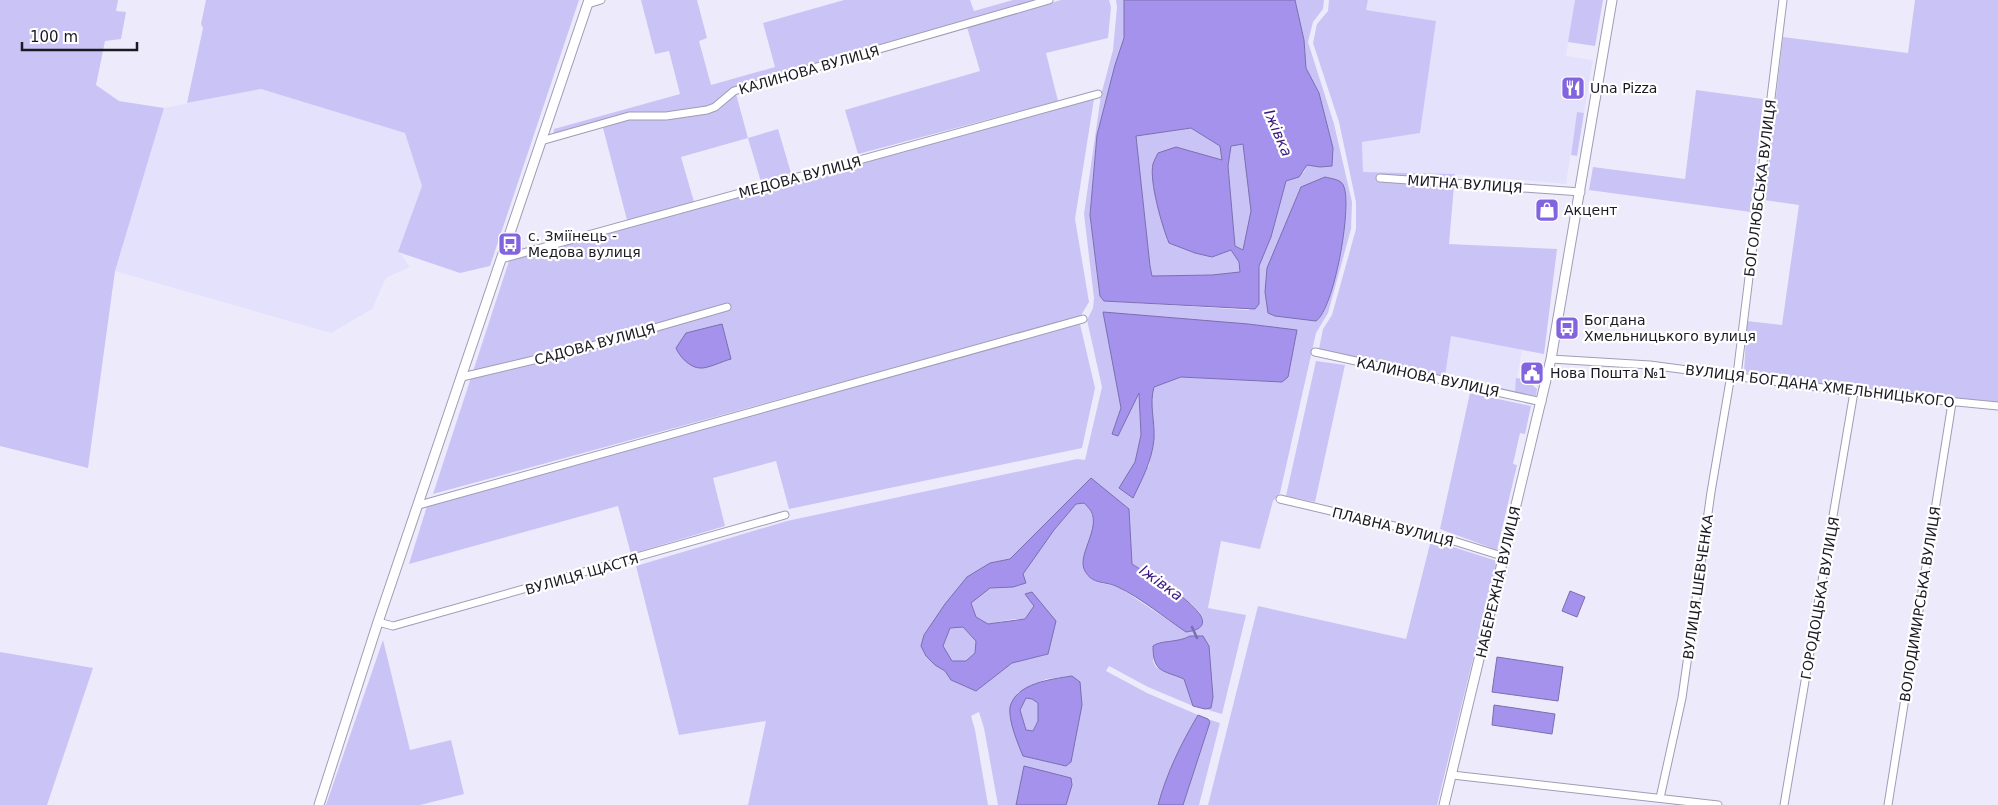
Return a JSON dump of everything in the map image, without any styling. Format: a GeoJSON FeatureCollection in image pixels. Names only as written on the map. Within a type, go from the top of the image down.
{"type":"FeatureCollection","features":[{"type":"Feature","properties":{"kind":"street"},"geometry":{"type":"LineString","coordinates":[[319,805],[378,622],[588,2],[601,0]]}},
{"type":"Feature","properties":{"kind":"street","name":"КАЛИНОВА ВУЛИЦЯ"},"geometry":{"type":"LineString","coordinates":[[541,141],[629,116],[666,116],[707,110],[715,107],[734,91],[1049,0]]}},
{"type":"Feature","properties":{"kind":"street","name":"НАБЕРЕЖНА ВУЛИЦЯ"},"geometry":{"type":"LineString","coordinates":[[1444,805],[1552,359],[1612,0]]}},
{"type":"Feature","properties":{"kind":"street","name":"БОГОЛЮБСЬКА ВУЛИЦЯ"},"geometry":{"type":"LineString","coordinates":[[1734,375],[1783,0]]}},
{"type":"Feature","properties":{"kind":"street","name":"МЕДОВА ВУЛИЦЯ"},"geometry":{"type":"LineString","coordinates":[[501,260],[1098,94]]}},
{"type":"Feature","properties":{"kind":"street","name":"МИТНА ВУЛИЦЯ"},"geometry":{"type":"LineString","coordinates":[[1380,178],[1581,192]]}},
{"type":"Feature","properties":{"kind":"street","name":"САДОВА ВУЛИЦЯ"},"geometry":{"type":"LineString","coordinates":[[462,377],[588,347],[727,307]]}},
{"type":"Feature","properties":{"kind":"street"},"geometry":{"type":"LineString","coordinates":[[419,505],[1083,320]]}},
{"type":"Feature","properties":{"kind":"street","name":"КАЛИНОВА ВУЛИЦЯ"},"geometry":{"type":"LineString","coordinates":[[1315,352],[1542,402]]}},
{"type":"Feature","properties":{"kind":"street","name":"ВУЛИЦЯ БОГДАНА ХМЕЛЬНИЦЬКОГО"},"geometry":{"type":"LineString","coordinates":[[1552,359],[1650,365],[1854,392],[1998,406]]}},
{"type":"Feature","properties":{"kind":"street","name":"ВУЛИЦЯ ШЕВЧЕНКА"},"geometry":{"type":"LineString","coordinates":[[1651,805],[1656,797],[1682,698],[1711,492],[1734,375]]}},
{"type":"Feature","properties":{"kind":"street","name":"ГОРОДОЦЬКА ВУЛИЦЯ"},"geometry":{"type":"LineString","coordinates":[[1784,805],[1854,392]]}},
{"type":"Feature","properties":{"kind":"street","name":"ВОЛОДИМИРСЬКА ВУЛИЦЯ"},"geometry":{"type":"LineString","coordinates":[[1888,805],[1952,403]]}},
{"type":"Feature","properties":{"kind":"street","name":"ПЛАВНА ВУЛИЦЯ"},"geometry":{"type":"LineString","coordinates":[[1280,499],[1441,537],[1505,557]]}},
{"type":"Feature","properties":{"kind":"street","name":"ВУЛИЦЯ ЩАСТЯ"},"geometry":{"type":"LineString","coordinates":[[378,622],[393,626],[785,515]]}},
{"type":"Feature","properties":{"kind":"street"},"geometry":{"type":"LineString","coordinates":[[1452,776],[1718,805]]}},
{"type":"Feature","properties":{"kind":"shaded area"},"geometry":{"type":"Polygon","coordinates":[[[0,0],[118,0],[116,11],[126,12],[121,39],[105,41],[96,85],[119,101],[164,108],[115,271],[88,468],[0,446],[0,0]]]}},
{"type":"Feature","properties":{"kind":"shaded area"},"geometry":{"type":"Polygon","coordinates":[[[206,0],[579,0],[490,266],[460,273],[398,252],[422,186],[405,133],[261,89],[187,103],[203,28],[201,24],[206,0]]]}},
{"type":"Feature","properties":{"kind":"shaded area"},"geometry":{"type":"Polygon","coordinates":[[[641,0],[697,0],[707,38],[699,41],[711,85],[775,67],[763,23],[844,0],[970,0],[974,11],[1013,0],[1039,0],[733,89],[714,105],[706,108],[666,113],[629,113],[553,135],[554,129],[680,94],[669,51],[655,54],[641,0]]]}},
{"type":"Feature","properties":{"kind":"shaded area"},"geometry":{"type":"Polygon","coordinates":[[[1061,0],[1109,0],[1111,7],[1108,38],[1046,53],[1058,101],[858,154],[845,110],[980,71],[967,27],[1061,0]]]}},
{"type":"Feature","properties":{"kind":"shaded area"},"geometry":{"type":"Polygon","coordinates":[[[1116,0],[1124,0],[1124,38],[1097,135],[1090,215],[1100,296],[1104,301],[1248,310],[1259,304],[1259,266],[1271,237],[1286,181],[1304,172],[1307,165],[1332,166],[1333,148],[1319,93],[1306,68],[1304,40],[1295,0],[1324,0],[1323,9],[1313,22],[1308,42],[1334,124],[1352,202],[1351,229],[1328,313],[1316,333],[1280,493],[1273,501],[1260,549],[1221,541],[1208,608],[1246,615],[1222,714],[1205,709],[1210,708],[1190,636],[1181,641],[1157,643],[1153,661],[1156,667],[1184,679],[1193,706],[1148,687],[1109,666],[1106,671],[1147,693],[1198,715],[1175,759],[1158,805],[1066,805],[1071,785],[1024,766],[1016,805],[998,805],[984,728],[979,712],[971,716],[988,805],[748,805],[766,721],[679,735],[636,566],[787,521],[1077,459],[1085,460],[1102,387],[1087,320],[1093,308],[1094,298],[1084,214],[1101,95],[1113,50],[1116,0]],[[1103,312],[1121,408],[1112,433],[1118,436],[1139,391],[1141,435],[1135,462],[1120,488],[1149,466],[1154,438],[1151,395],[1154,387],[1181,377],[1282,382],[1103,312]],[[1091,479],[1010,559],[990,563],[924,635],[951,680],[976,691],[1012,663],[1048,654],[1055,621],[1032,592],[1034,606],[1025,619],[988,624],[976,617],[971,602],[990,588],[1013,587],[1054,530],[1076,504],[1084,502],[1091,512],[1094,523],[1085,556],[1084,566],[1087,575],[1098,582],[1117,586],[1186,632],[1200,613],[1192,604],[1132,564],[1129,509],[1091,479]],[[1072,676],[1046,679],[1017,693],[1023,756],[1072,676]]]}},
{"type":"Feature","properties":{"kind":"shaded area"},"geometry":{"type":"Polygon","coordinates":[[[1329,0],[1368,0],[1366,10],[1436,21],[1420,133],[1362,142],[1363,172],[1455,174],[1449,244],[1557,249],[1544,354],[1451,336],[1445,376],[1319,349],[1323,329],[1332,315],[1356,229],[1356,202],[1339,122],[1313,43],[1317,24],[1328,11],[1329,0]]]}},
{"type":"Feature","properties":{"kind":"shaded area"},"geometry":{"type":"Polygon","coordinates":[[[1368,0],[1575,0],[1566,56],[1593,60],[1584,113],[1577,113],[1566,184],[1455,174],[1363,172],[1362,142],[1420,133],[1436,21],[1366,10],[1368,0]]]}},
{"type":"Feature","properties":{"kind":"shaded area"},"geometry":{"type":"Polygon","coordinates":[[[1575,0],[1603,0],[1595,46],[1568,42],[1575,0]]]}},
{"type":"Feature","properties":{"kind":"shaded area"},"geometry":{"type":"Polygon","coordinates":[[[1915,0],[1998,0],[1998,403],[1858,389],[1744,372],[1747,321],[1782,325],[1799,205],[1764,200],[1783,37],[1908,53],[1915,0]]]}},
{"type":"Feature","properties":{"kind":"shaded area"},"geometry":{"type":"Polygon","coordinates":[[[261,89],[405,133],[422,186],[399,252],[410,267],[386,278],[372,309],[331,333],[115,271],[164,108],[261,89]]]}},
{"type":"Feature","properties":{"kind":"shaded area"},"geometry":{"type":"Polygon","coordinates":[[[1696,90],[1763,99],[1751,212],[1589,190],[1593,167],[1685,179],[1696,90]]]}},
{"type":"Feature","properties":{"kind":"shaded area"},"geometry":{"type":"Polygon","coordinates":[[[736,94],[748,138],[681,157],[694,202],[627,220],[603,128],[629,119],[667,119],[708,113],[717,110],[736,94]]]}},
{"type":"Feature","properties":{"kind":"shaded area"},"geometry":{"type":"Polygon","coordinates":[[[1094,99],[1075,219],[1089,302],[1080,317],[433,494],[509,261],[1094,99]]]}},
{"type":"Feature","properties":{"kind":"shaded area"},"geometry":{"type":"Polygon","coordinates":[[[1577,112],[1584,113],[1577,156],[1571,155],[1577,112]]]}},
{"type":"Feature","properties":{"kind":"shaded area"},"geometry":{"type":"Polygon","coordinates":[[[1191,128],[1221,146],[1222,160],[1176,147],[1212,257],[1231,250],[1239,262],[1240,273],[1152,276],[1136,136],[1191,128]]]}},
{"type":"Feature","properties":{"kind":"shaded area"},"geometry":{"type":"Polygon","coordinates":[[[778,129],[791,173],[761,182],[748,138],[778,129]]]}},
{"type":"Feature","properties":{"kind":"shaded area"},"geometry":{"type":"Polygon","coordinates":[[[1243,143],[1251,211],[1244,250],[1235,246],[1228,166],[1231,146],[1243,143]]]}},
{"type":"Feature","properties":{"kind":"shaded area"},"geometry":{"type":"Polygon","coordinates":[[[1080,324],[1095,388],[1082,448],[789,509],[776,461],[713,478],[725,526],[631,554],[618,506],[409,564],[427,506],[1080,324]]]}},
{"type":"Feature","properties":{"kind":"shaded area"},"geometry":{"type":"Polygon","coordinates":[[[1451,336],[1522,349],[1515,392],[1445,376],[1451,336]]]}},
{"type":"Feature","properties":{"kind":"shaded area"},"geometry":{"type":"Polygon","coordinates":[[[1316,361],[1345,365],[1315,502],[1286,496],[1316,361]]]}},
{"type":"Feature","properties":{"kind":"shaded area"},"geometry":{"type":"Polygon","coordinates":[[[1516,378],[1525,379],[1537,389],[1536,396],[1515,392],[1516,378]]]}},
{"type":"Feature","properties":{"kind":"shaded area"},"geometry":{"type":"Polygon","coordinates":[[[1470,393],[1531,406],[1525,434],[1520,433],[1513,464],[1517,465],[1497,550],[1440,529],[1470,393]]]}},
{"type":"Feature","properties":{"kind":"shaded area"},"geometry":{"type":"Polygon","coordinates":[[[1431,540],[1497,561],[1437,805],[1208,805],[1258,606],[1406,639],[1431,540]]]}},
{"type":"Feature","properties":{"kind":"shaded area"},"geometry":{"type":"Polygon","coordinates":[[[963,627],[976,641],[975,653],[966,661],[952,661],[943,646],[950,628],[963,627]]]}},
{"type":"Feature","properties":{"kind":"shaded area"},"geometry":{"type":"Polygon","coordinates":[[[383,640],[410,750],[451,740],[464,794],[420,805],[326,805],[383,640]]]}},
{"type":"Feature","properties":{"kind":"shaded area"},"geometry":{"type":"Polygon","coordinates":[[[0,652],[93,668],[47,805],[0,805],[0,652]]]}},
{"type":"Feature","properties":{"kind":"shaded area"},"geometry":{"type":"Polygon","coordinates":[[[1026,698],[1038,703],[1038,721],[1033,731],[1026,730],[1020,710],[1026,698]]]}},
{"type":"Feature","properties":{"kind":"shaded area"},"geometry":{"type":"Polygon","coordinates":[[[1208,719],[1220,723],[1199,805],[1183,805],[1210,722],[1208,719]]]}},
{"type":"Feature","properties":{"kind":"water"},"geometry":{"type":"Polygon","coordinates":[[[1124,0],[1295,0],[1304,40],[1306,68],[1319,93],[1333,148],[1332,166],[1307,165],[1299,177],[1286,181],[1271,237],[1259,266],[1259,304],[1255,309],[1104,301],[1100,296],[1090,215],[1097,135],[1124,38],[1124,0]],[[1191,128],[1136,136],[1152,276],[1212,275],[1240,272],[1239,262],[1231,250],[1212,257],[1169,243],[1166,235],[1157,204],[1152,172],[1158,153],[1176,147],[1222,160],[1220,146],[1191,128]],[[1243,144],[1231,146],[1228,166],[1235,246],[1243,250],[1251,211],[1243,144]]]}},
{"type":"Feature","properties":{"kind":"water"},"geometry":{"type":"Polygon","coordinates":[[[1325,177],[1343,184],[1346,198],[1346,215],[1340,257],[1329,298],[1323,313],[1316,321],[1275,316],[1268,313],[1265,292],[1267,268],[1301,187],[1325,177]]]}},
{"type":"Feature","properties":{"kind":"water"},"geometry":{"type":"Polygon","coordinates":[[[1103,312],[1297,330],[1288,377],[1282,382],[1181,377],[1154,387],[1152,400],[1153,447],[1146,470],[1133,498],[1119,488],[1135,462],[1141,435],[1139,393],[1118,436],[1112,434],[1121,408],[1103,312]]]}},
{"type":"Feature","properties":{"kind":"water"},"geometry":{"type":"Polygon","coordinates":[[[722,324],[731,359],[703,368],[696,367],[685,361],[676,348],[686,333],[722,324]]]}},
{"type":"Feature","properties":{"kind":"water"},"geometry":{"type":"Polygon","coordinates":[[[1091,478],[1129,509],[1132,564],[1168,587],[1196,609],[1202,619],[1200,627],[1186,632],[1127,592],[1114,585],[1092,579],[1085,571],[1083,565],[1093,526],[1093,518],[1091,511],[1084,503],[1076,504],[1054,530],[1023,574],[1026,583],[1013,587],[990,588],[971,603],[976,617],[988,624],[1025,619],[1034,606],[1025,594],[1032,592],[1056,621],[1048,654],[1012,663],[976,691],[951,680],[945,671],[926,656],[921,646],[924,635],[945,604],[967,577],[990,563],[1010,559],[1091,478]],[[963,627],[950,628],[943,646],[952,661],[966,661],[975,653],[976,641],[963,627]]]}},
{"type":"Feature","properties":{"kind":"water"},"geometry":{"type":"Polygon","coordinates":[[[1570,591],[1585,597],[1577,617],[1562,611],[1570,591]]]}},
{"type":"Feature","properties":{"kind":"water"},"geometry":{"type":"Polygon","coordinates":[[[1190,636],[1203,636],[1209,646],[1213,697],[1211,708],[1205,709],[1193,706],[1184,679],[1165,672],[1157,666],[1153,655],[1153,646],[1156,644],[1180,640],[1190,636]]]}},
{"type":"Feature","properties":{"kind":"water"},"geometry":{"type":"Polygon","coordinates":[[[1497,657],[1563,667],[1558,701],[1492,692],[1497,657]]]}},
{"type":"Feature","properties":{"kind":"water"},"geometry":{"type":"Polygon","coordinates":[[[1072,676],[1080,682],[1082,705],[1071,762],[1066,766],[1023,756],[1010,718],[1010,707],[1014,699],[1019,692],[1027,687],[1045,681],[1072,676]],[[1026,698],[1020,710],[1026,730],[1033,731],[1038,721],[1038,703],[1026,698]]]}},
{"type":"Feature","properties":{"kind":"water"},"geometry":{"type":"Polygon","coordinates":[[[1494,705],[1555,714],[1552,734],[1492,725],[1494,705]]]}},
{"type":"Feature","properties":{"kind":"water"},"geometry":{"type":"Polygon","coordinates":[[[1198,715],[1208,719],[1210,722],[1183,805],[1158,805],[1175,759],[1198,715]]]}},
{"type":"Feature","properties":{"kind":"water"},"geometry":{"type":"Polygon","coordinates":[[[1024,766],[1071,778],[1072,785],[1066,805],[1016,805],[1024,766]]]}},
{"type":"Feature","properties":{"kind":"waterway","name":"Іжівка"},"geometry":{"type":"LineString","coordinates":[[1192,627],[1197,638]]}},
{"type":"Feature","properties":{"kind":"place","name":"Una Pizza"},"geometry":{"type":"Point","coordinates":[1573,88]}},
{"type":"Feature","properties":{"kind":"place","name":"Акцент"},"geometry":{"type":"Point","coordinates":[1547,210]}},
{"type":"Feature","properties":{"kind":"place","name":"с. Зміїнець - Медова вулиця"},"geometry":{"type":"Point","coordinates":[510,244]}},
{"type":"Feature","properties":{"kind":"place","name":"Богдана Хмельницького вулиця"},"geometry":{"type":"Point","coordinates":[1567,328]}},
{"type":"Feature","properties":{"kind":"place","name":"Нова Пошта №1"},"geometry":{"type":"Point","coordinates":[1532,373]}}]}
